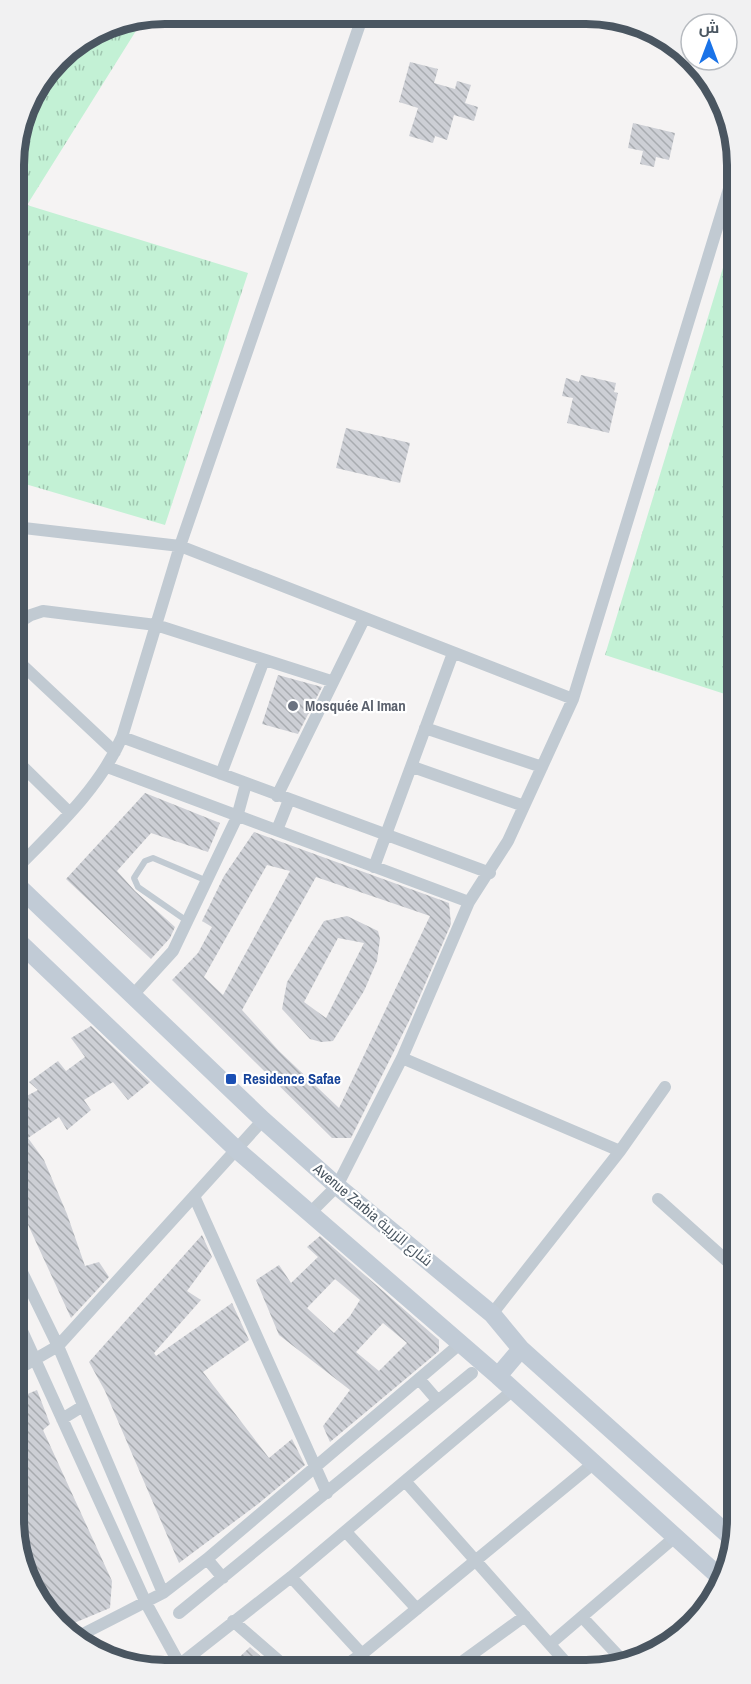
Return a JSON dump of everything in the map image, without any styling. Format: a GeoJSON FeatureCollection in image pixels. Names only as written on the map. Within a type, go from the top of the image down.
{"type":"FeatureCollection","features":[{"type":"Feature","properties":{"kind":"main road","name":"Avenue Zarbia شارع الزربية"},"geometry":{"type":"LineString","coordinates":[[24,892],[263,1120],[337,1186],[492,1314],[521,1349],[726,1533]]}},
{"type":"Feature","properties":{"kind":"main road"},"geometry":{"type":"LineString","coordinates":[[24,947],[237,1150],[461,1343],[716,1574]]}},
{"type":"Feature","properties":{"kind":"main road"},"geometry":{"type":"LineString","coordinates":[[498,1376],[521,1349]]}},
{"type":"Feature","properties":{"kind":"street"},"geometry":{"type":"LineString","coordinates":[[24,861],[70,813],[107,767],[122,737],[180,546],[360,24]]}},
{"type":"Feature","properties":{"kind":"street"},"geometry":{"type":"LineString","coordinates":[[311,1212],[337,1186],[402,1058],[469,902],[490,873],[524,806],[573,699],[727,195]]}},
{"type":"Feature","properties":{"kind":"street"},"geometry":{"type":"LineString","coordinates":[[24,528],[180,546],[573,699]]}},
{"type":"Feature","properties":{"kind":"street"},"geometry":{"type":"LineString","coordinates":[[24,619],[43,611],[156,625],[331,681]]}},
{"type":"Feature","properties":{"kind":"street"},"geometry":{"type":"LineString","coordinates":[[277,830],[283,798],[331,681],[364,619]]}},
{"type":"Feature","properties":{"kind":"street"},"geometry":{"type":"LineString","coordinates":[[374,867],[413,767],[453,653]]}},
{"type":"Feature","properties":{"kind":"street"},"geometry":{"type":"LineString","coordinates":[[220,774],[264,660]]}},
{"type":"Feature","properties":{"kind":"street"},"geometry":{"type":"LineString","coordinates":[[24,667],[115,752]]}},
{"type":"Feature","properties":{"kind":"street"},"geometry":{"type":"LineString","coordinates":[[425,728],[542,767]]}},
{"type":"Feature","properties":{"kind":"street"},"geometry":{"type":"LineString","coordinates":[[122,737],[490,873]]}},
{"type":"Feature","properties":{"kind":"street"},"geometry":{"type":"LineString","coordinates":[[107,767],[469,902]]}},
{"type":"Feature","properties":{"kind":"street"},"geometry":{"type":"LineString","coordinates":[[413,767],[524,806]]}},
{"type":"Feature","properties":{"kind":"street"},"geometry":{"type":"LineString","coordinates":[[24,768],[70,813]]}},
{"type":"Feature","properties":{"kind":"street"},"geometry":{"type":"LineString","coordinates":[[132,996],[173,951],[237,817],[246,784]]}},
{"type":"Feature","properties":{"kind":"street"},"geometry":{"type":"LineString","coordinates":[[402,1058],[620,1150]]}},
{"type":"Feature","properties":{"kind":"street"},"geometry":{"type":"LineString","coordinates":[[492,1314],[620,1150],[665,1087]]}},
{"type":"Feature","properties":{"kind":"street"},"geometry":{"type":"LineString","coordinates":[[24,1366],[58,1346],[263,1120]]}},
{"type":"Feature","properties":{"kind":"street"},"geometry":{"type":"LineString","coordinates":[[194,1196],[327,1493]]}},
{"type":"Feature","properties":{"kind":"street"},"geometry":{"type":"LineString","coordinates":[[658,1199],[727,1261]]}},
{"type":"Feature","properties":{"kind":"street"},"geometry":{"type":"LineString","coordinates":[[24,1276],[58,1346],[163,1593]]}},
{"type":"Feature","properties":{"kind":"street"},"geometry":{"type":"LineString","coordinates":[[24,1336],[147,1603],[178,1660]]}},
{"type":"Feature","properties":{"kind":"street"},"geometry":{"type":"LineString","coordinates":[[83,1634],[163,1593],[207,1559],[461,1343]]}},
{"type":"Feature","properties":{"kind":"street"},"geometry":{"type":"LineString","coordinates":[[179,1613],[472,1373]]}},
{"type":"Feature","properties":{"kind":"street"},"geometry":{"type":"LineString","coordinates":[[419,1379],[438,1401]]}},
{"type":"Feature","properties":{"kind":"street"},"geometry":{"type":"LineString","coordinates":[[188,1660],[233,1620],[346,1532],[513,1390]]}},
{"type":"Feature","properties":{"kind":"street"},"geometry":{"type":"LineString","coordinates":[[62,1419],[83,1406]]}},
{"type":"Feature","properties":{"kind":"street"},"geometry":{"type":"LineString","coordinates":[[353,1660],[594,1463]]}},
{"type":"Feature","properties":{"kind":"street"},"geometry":{"type":"LineString","coordinates":[[405,1481],[563,1660]]}},
{"type":"Feature","properties":{"kind":"street"},"geometry":{"type":"LineString","coordinates":[[346,1532],[417,1609]]}},
{"type":"Feature","properties":{"kind":"street"},"geometry":{"type":"LineString","coordinates":[[549,1644],[675,1537]]}},
{"type":"Feature","properties":{"kind":"street"},"geometry":{"type":"LineString","coordinates":[[207,1559],[223,1578]]}},
{"type":"Feature","properties":{"kind":"street"},"geometry":{"type":"LineString","coordinates":[[291,1576],[362,1654]]}},
{"type":"Feature","properties":{"kind":"street"},"geometry":{"type":"LineString","coordinates":[[464,1660],[525,1616]]}},
{"type":"Feature","properties":{"kind":"street"},"geometry":{"type":"LineString","coordinates":[[582,1617],[619,1656]]}},
{"type":"Feature","properties":{"kind":"street"},"geometry":{"type":"LineString","coordinates":[[233,1620],[278,1660]]}},
{"type":"Feature","properties":{"kind":"lane"},"geometry":{"type":"LineString","coordinates":[[187,921],[138,887],[134,878],[145,861],[153,858],[205,880]]}},
{"type":"Feature","properties":{"kind":"green space"},"geometry":{"type":"Polygon","coordinates":[[[139,27],[27,205],[248,273],[165,525],[24,484],[24,155],[29,128],[38,102],[65,65],[102,38],[139,27]]]}},
{"type":"Feature","properties":{"kind":"green space"},"geometry":{"type":"Polygon","coordinates":[[[727,255],[727,695],[605,655],[727,255]]]}},
{"type":"Feature","properties":{"kind":"building"},"geometry":{"type":"Polygon","coordinates":[[[410,62],[438,69],[434,83],[455,89],[457,81],[471,85],[465,103],[478,107],[474,121],[454,115],[447,140],[435,136],[433,143],[409,136],[418,108],[399,102],[410,62]]]}},
{"type":"Feature","properties":{"kind":"building"},"geometry":{"type":"Polygon","coordinates":[[[633,123],[675,133],[669,160],[656,157],[654,167],[640,164],[643,151],[628,148],[633,123]]]}},
{"type":"Feature","properties":{"kind":"building"},"geometry":{"type":"Polygon","coordinates":[[[581,375],[616,383],[614,392],[618,393],[609,433],[567,423],[573,398],[562,396],[566,378],[579,382],[581,375]]]}},
{"type":"Feature","properties":{"kind":"building"},"geometry":{"type":"Polygon","coordinates":[[[346,428],[410,443],[400,483],[336,468],[346,428]]]}},
{"type":"Feature","properties":{"kind":"building","name":"Mosquée Al Iman"},"geometry":{"type":"Polygon","coordinates":[[[278,675],[322,687],[298,734],[262,724],[278,675]]]}},
{"type":"Feature","properties":{"kind":"building"},"geometry":{"type":"Polygon","coordinates":[[[145,793],[220,823],[208,852],[151,833],[117,871],[135,891],[175,927],[170,938],[151,959],[66,879],[145,793]]]}},
{"type":"Feature","properties":{"kind":"building"},"geometry":{"type":"Polygon","coordinates":[[[254,832],[449,903],[451,924],[410,1019],[351,1138],[332,1138],[172,980],[198,953],[212,927],[202,921],[224,876],[254,832]],[[267,865],[204,977],[223,995],[290,871],[267,865]],[[316,877],[242,1010],[279,1051],[339,1108],[430,916],[316,877]]]}},
{"type":"Feature","properties":{"kind":"building"},"geometry":{"type":"Polygon","coordinates":[[[347,916],[378,931],[380,939],[377,961],[364,991],[333,1041],[321,1042],[310,1039],[282,1009],[287,982],[324,921],[347,916]],[[338,938],[304,1002],[326,1018],[364,943],[338,938]]]}},
{"type":"Feature","properties":{"kind":"building"},"geometry":{"type":"Polygon","coordinates":[[[91,1026],[150,1082],[128,1100],[113,1082],[84,1100],[91,1110],[67,1130],[59,1117],[28,1138],[44,1160],[67,1214],[85,1266],[99,1262],[109,1277],[71,1318],[24,1216],[24,1097],[38,1090],[29,1082],[58,1061],[66,1071],[85,1057],[71,1038],[91,1026]]]}},
{"type":"Feature","properties":{"kind":"building"},"geometry":{"type":"Polygon","coordinates":[[[202,1235],[212,1257],[187,1291],[201,1300],[154,1353],[156,1356],[232,1303],[249,1340],[203,1372],[269,1458],[292,1439],[305,1465],[258,1504],[179,1563],[105,1391],[89,1362],[202,1235]]]}},
{"type":"Feature","properties":{"kind":"building"},"geometry":{"type":"Polygon","coordinates":[[[320,1236],[439,1340],[439,1351],[330,1442],[323,1426],[350,1390],[279,1335],[256,1280],[279,1265],[291,1283],[318,1257],[307,1247],[320,1236]],[[335,1279],[307,1308],[334,1333],[350,1316],[360,1300],[335,1279]],[[383,1323],[356,1352],[379,1371],[407,1343],[383,1323]]]}},
{"type":"Feature","properties":{"kind":"building"},"geometry":{"type":"Polygon","coordinates":[[[37,1390],[50,1424],[43,1430],[112,1581],[110,1608],[71,1624],[59,1612],[38,1582],[25,1538],[24,1395],[37,1390]]]}},
{"type":"Feature","properties":{"kind":"building"},"geometry":{"type":"Polygon","coordinates":[[[250,1647],[265,1660],[236,1660],[250,1647]]]}},
{"type":"Feature","properties":{"kind":"place","name":"Mosquée Al Iman"},"geometry":{"type":"Point","coordinates":[293,706]}},
{"type":"Feature","properties":{"kind":"place","name":"Residence Safae"},"geometry":{"type":"Point","coordinates":[231,1079]}}]}
